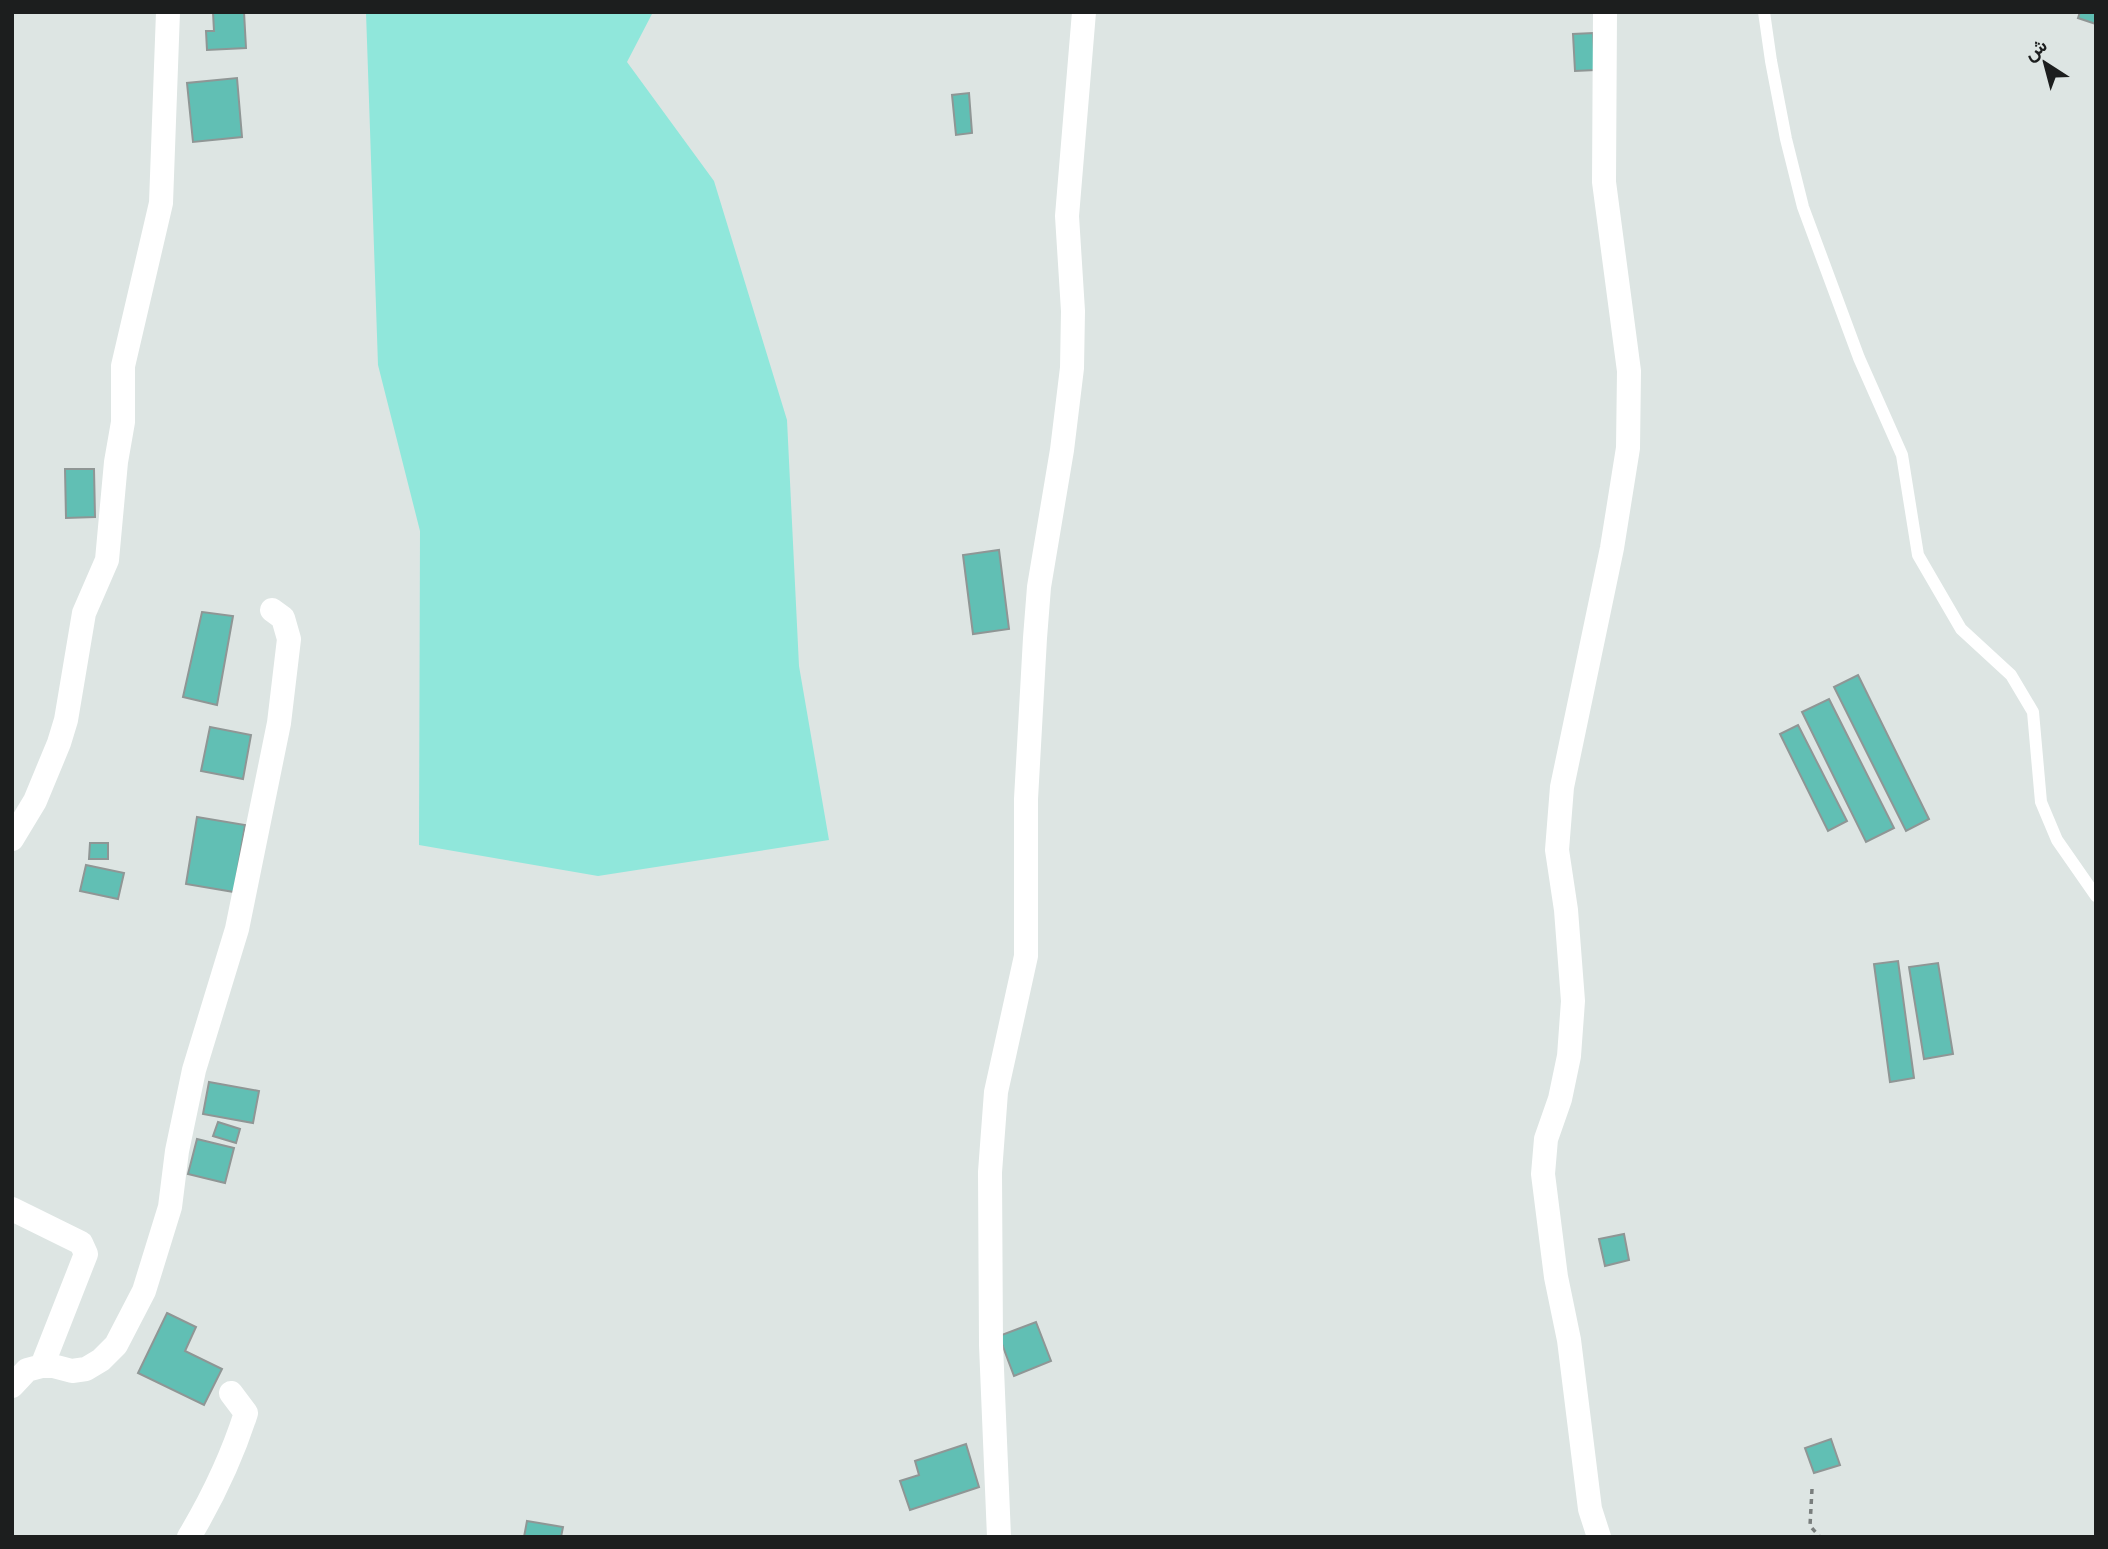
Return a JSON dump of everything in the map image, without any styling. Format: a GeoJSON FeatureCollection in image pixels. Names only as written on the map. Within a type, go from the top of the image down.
{"type":"FeatureCollection","features":[{"type":"Feature","properties":{"kind":"street"},"geometry":{"type":"LineString","coordinates":[[12,839],[35,801],[66,720],[84,613],[107,560],[116,462],[123,422],[124,366],[161,203],[168,12]]}},
{"type":"Feature","properties":{"kind":"street"},"geometry":{"type":"LineString","coordinates":[[999,1537],[991,1345],[990,1172],[996,1092],[1026,956],[1026,799],[1034,652],[1039,587],[1062,450],[1072,368],[1073,311],[1067,216],[1084,12]]}},
{"type":"Feature","properties":{"kind":"street"},"geometry":{"type":"LineString","coordinates":[[1599,1537],[1590,1510],[1569,1339],[1556,1277],[1543,1174],[1546,1139],[1560,1099],[1569,1056],[1573,1001],[1566,910],[1557,850],[1562,787],[1612,548],[1628,448],[1629,371],[1604,182],[1605,12]]}},
{"type":"Feature","properties":{"kind":"street"},"geometry":{"type":"LineString","coordinates":[[12,1386],[27,1370],[53,1366],[72,1371],[86,1369],[101,1360],[116,1345],[144,1291],[166,1219],[194,1070],[237,929],[279,723],[289,639],[283,618],[272,610]]}},
{"type":"Feature","properties":{"kind":"street"},"geometry":{"type":"LineString","coordinates":[[12,1209],[81,1242],[86,1254],[41,1366]]}},
{"type":"Feature","properties":{"kind":"street"},"geometry":{"type":"LineString","coordinates":[[189,1537],[209,1505],[234,1450],[246,1413],[231,1393]]}},
{"type":"Feature","properties":{"kind":"lane"},"geometry":{"type":"LineString","coordinates":[[1764,12],[1770,61],[1803,207],[1859,358],[1902,455],[1918,555],[1961,629],[2011,675],[2033,712],[2041,802],[2057,840],[2096,897]]}},
{"type":"Feature","properties":{"kind":"path"},"geometry":{"type":"LineString","coordinates":[[1812,1489],[1810,1527],[1820,1537]]}},
{"type":"Feature","properties":{"kind":"shaded area"},"geometry":{"type":"Polygon","coordinates":[[[366,12],[653,12],[627,62],[714,181],[787,420],[799,666],[829,840],[598,876],[419,845],[420,531],[378,365],[366,12]]]}},
{"type":"Feature","properties":{"kind":"building"},"geometry":{"type":"Polygon","coordinates":[[[213,12],[244,12],[246,48],[207,50],[206,31],[214,31],[213,12]]]}},
{"type":"Feature","properties":{"kind":"building"},"geometry":{"type":"Polygon","coordinates":[[[2080,12],[2096,12],[2096,24],[2078,18],[2080,12]]]}},
{"type":"Feature","properties":{"kind":"building"},"geometry":{"type":"Polygon","coordinates":[[[1593,33],[1595,70],[1575,71],[1573,34],[1593,33]]]}},
{"type":"Feature","properties":{"kind":"building"},"geometry":{"type":"Polygon","coordinates":[[[237,78],[242,137],[193,142],[187,83],[237,78]]]}},
{"type":"Feature","properties":{"kind":"building"},"geometry":{"type":"Polygon","coordinates":[[[969,93],[972,133],[956,135],[952,95],[969,93]]]}},
{"type":"Feature","properties":{"kind":"building"},"geometry":{"type":"Polygon","coordinates":[[[65,469],[94,469],[95,517],[66,518],[65,469]]]}},
{"type":"Feature","properties":{"kind":"building"},"geometry":{"type":"Polygon","coordinates":[[[999,550],[1009,629],[973,634],[963,555],[999,550]]]}},
{"type":"Feature","properties":{"kind":"building"},"geometry":{"type":"Polygon","coordinates":[[[202,612],[233,616],[217,705],[183,697],[202,612]]]}},
{"type":"Feature","properties":{"kind":"building"},"geometry":{"type":"Polygon","coordinates":[[[1858,675],[1929,819],[1906,831],[1834,687],[1858,675]]]}},
{"type":"Feature","properties":{"kind":"building"},"geometry":{"type":"Polygon","coordinates":[[[1829,699],[1894,828],[1866,842],[1802,712],[1829,699]]]}},
{"type":"Feature","properties":{"kind":"building"},"geometry":{"type":"Polygon","coordinates":[[[1798,725],[1847,821],[1828,831],[1780,734],[1798,725]]]}},
{"type":"Feature","properties":{"kind":"building"},"geometry":{"type":"Polygon","coordinates":[[[210,727],[251,735],[243,779],[201,771],[210,727]]]}},
{"type":"Feature","properties":{"kind":"building"},"geometry":{"type":"Polygon","coordinates":[[[197,817],[245,825],[234,892],[186,884],[197,817]]]}},
{"type":"Feature","properties":{"kind":"building"},"geometry":{"type":"Polygon","coordinates":[[[90,843],[108,843],[108,859],[89,859],[90,843]]]}},
{"type":"Feature","properties":{"kind":"building"},"geometry":{"type":"Polygon","coordinates":[[[86,865],[124,873],[118,899],[80,891],[86,865]]]}},
{"type":"Feature","properties":{"kind":"building"},"geometry":{"type":"Polygon","coordinates":[[[1898,961],[1914,1078],[1890,1082],[1874,964],[1898,961]]]}},
{"type":"Feature","properties":{"kind":"building"},"geometry":{"type":"Polygon","coordinates":[[[1938,963],[1953,1054],[1924,1059],[1909,967],[1938,963]]]}},
{"type":"Feature","properties":{"kind":"building"},"geometry":{"type":"Polygon","coordinates":[[[209,1082],[259,1091],[253,1123],[203,1114],[209,1082]]]}},
{"type":"Feature","properties":{"kind":"building"},"geometry":{"type":"Polygon","coordinates":[[[218,1122],[240,1129],[236,1143],[213,1136],[218,1122]]]}},
{"type":"Feature","properties":{"kind":"building"},"geometry":{"type":"Polygon","coordinates":[[[197,1139],[234,1148],[225,1183],[188,1174],[197,1139]]]}},
{"type":"Feature","properties":{"kind":"building"},"geometry":{"type":"Polygon","coordinates":[[[1624,1234],[1629,1260],[1605,1266],[1599,1239],[1624,1234]]]}},
{"type":"Feature","properties":{"kind":"building"},"geometry":{"type":"Polygon","coordinates":[[[167,1313],[196,1327],[185,1351],[222,1369],[204,1405],[138,1373],[167,1313]]]}},
{"type":"Feature","properties":{"kind":"building"},"geometry":{"type":"Polygon","coordinates":[[[1036,1322],[1051,1361],[1014,1376],[999,1336],[1036,1322]]]}},
{"type":"Feature","properties":{"kind":"building"},"geometry":{"type":"Polygon","coordinates":[[[1831,1439],[1840,1465],[1814,1473],[1805,1448],[1831,1439]]]}},
{"type":"Feature","properties":{"kind":"building"},"geometry":{"type":"Polygon","coordinates":[[[966,1444],[979,1487],[910,1510],[900,1481],[919,1475],[915,1461],[966,1444]]]}},
{"type":"Feature","properties":{"kind":"building"},"geometry":{"type":"Polygon","coordinates":[[[527,1521],[563,1527],[561,1537],[524,1537],[527,1521]]]}}]}
